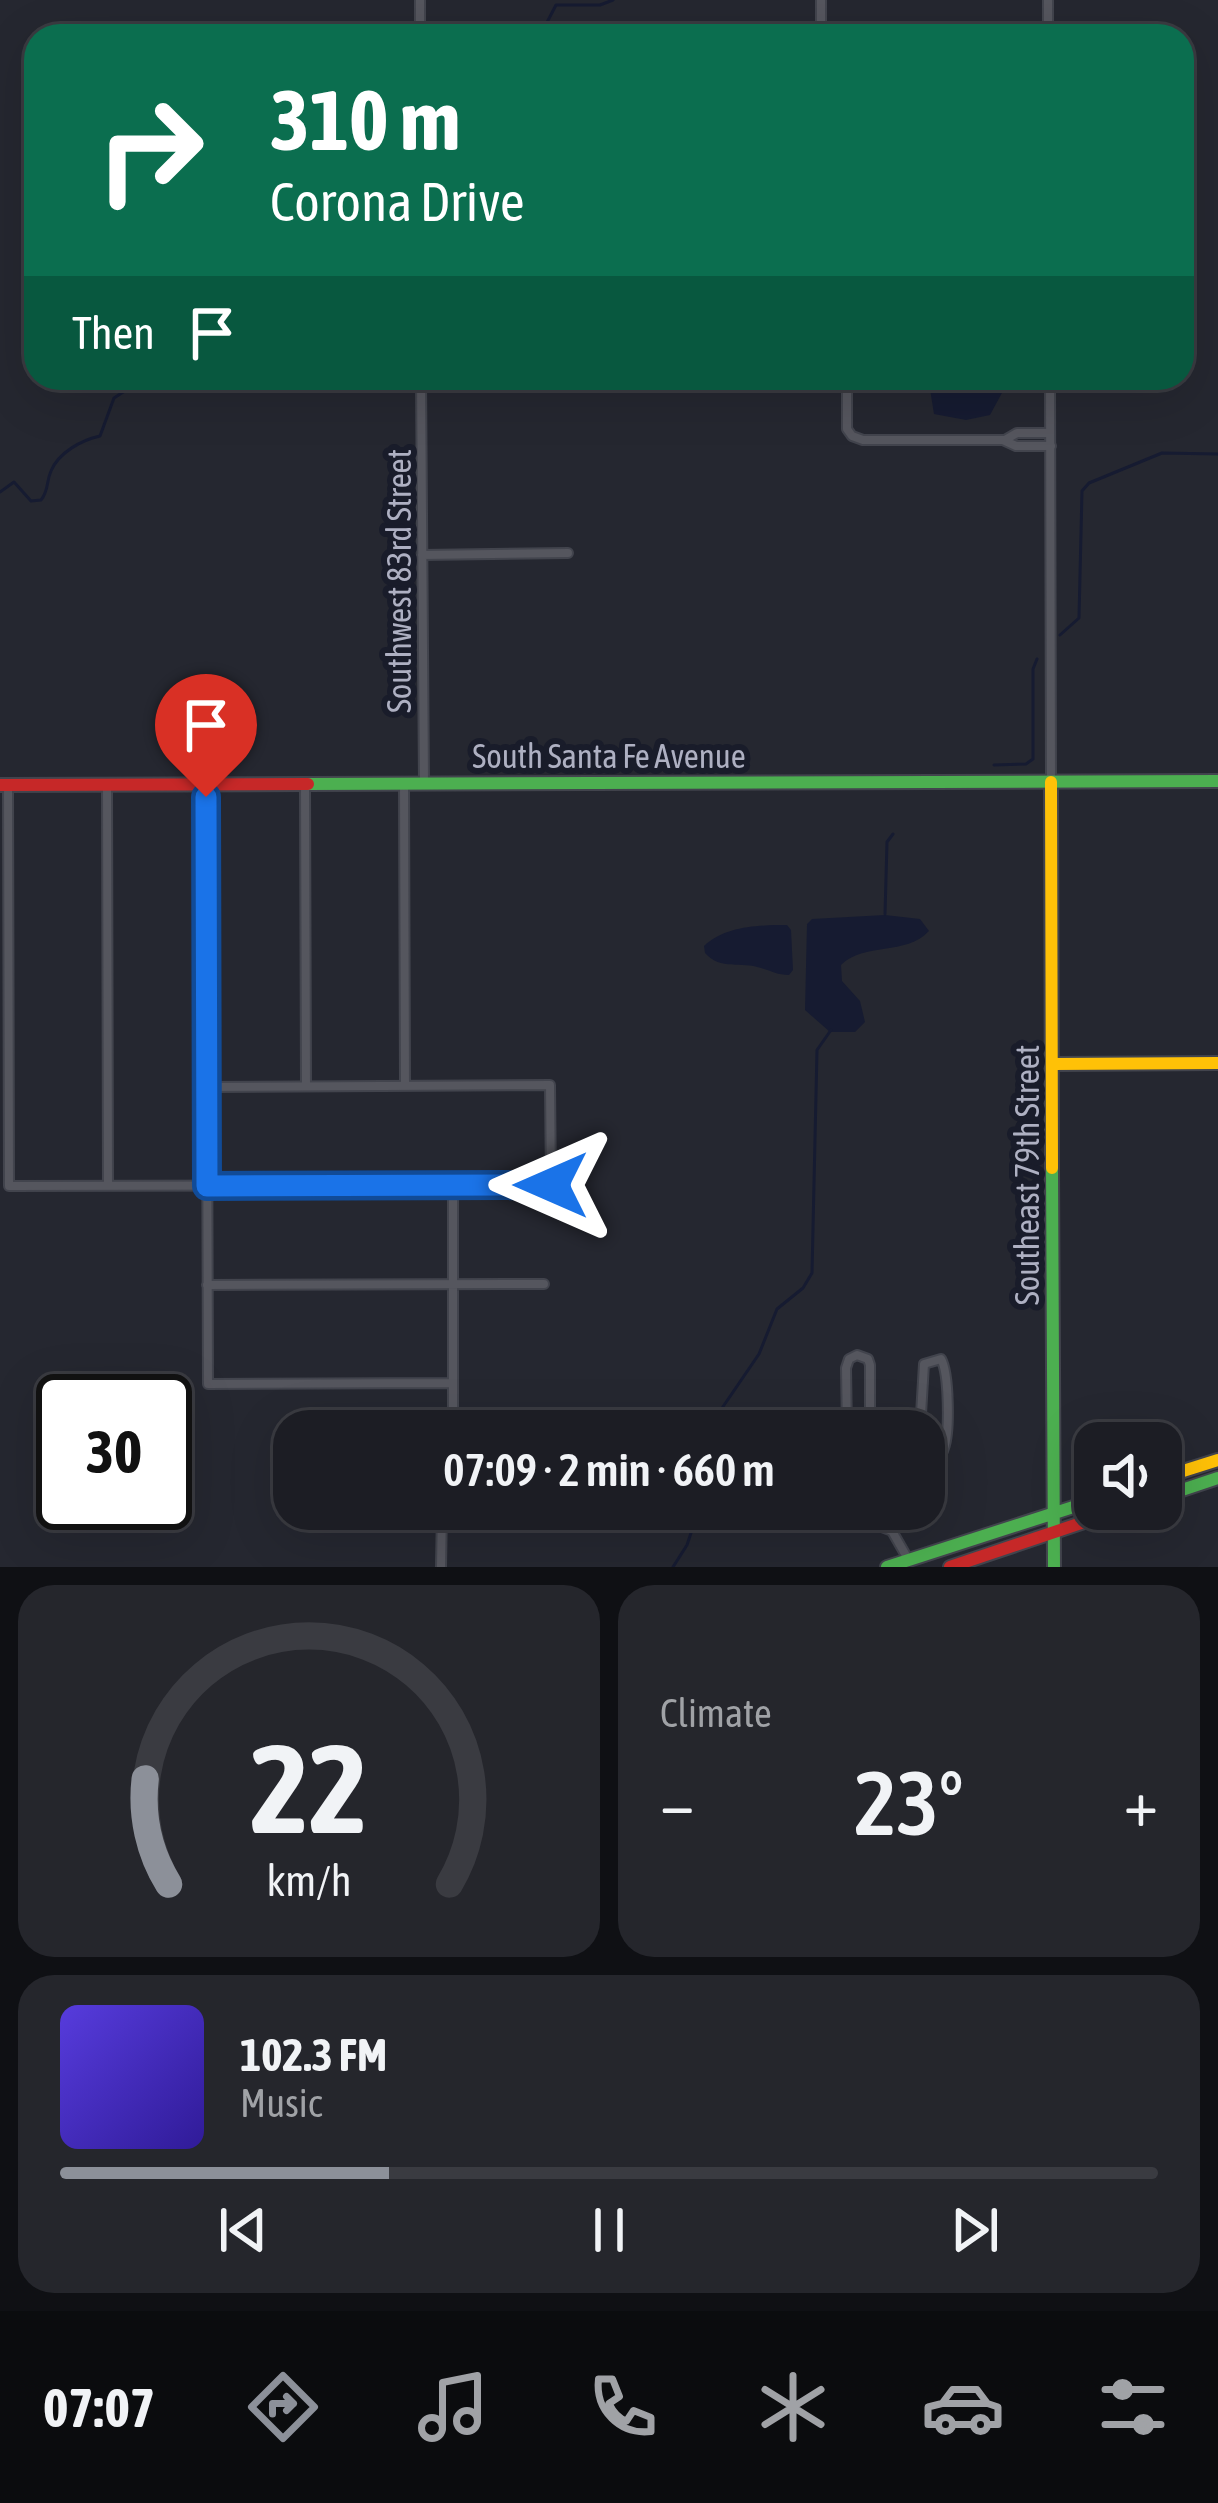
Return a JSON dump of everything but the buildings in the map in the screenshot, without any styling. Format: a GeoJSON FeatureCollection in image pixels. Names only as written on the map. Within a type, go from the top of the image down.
{"type":"FeatureCollection","features":[{"type":"Feature","properties":{"kind":"main road","name":"South Santa Fe Avenue"},"geometry":{"type":"LineString","coordinates":[[4,785],[1218,781]]}},
{"type":"Feature","properties":{"kind":"main road","name":"Southeast 79th Street"},"geometry":{"type":"LineString","coordinates":[[1051,782],[1054,1567]]}},
{"type":"Feature","properties":{"kind":"main road"},"geometry":{"type":"LineString","coordinates":[[1053,1064],[1218,1063]]}},
{"type":"Feature","properties":{"kind":"main road"},"geometry":{"type":"LineString","coordinates":[[1182,1471],[1218,1460]]}},
{"type":"Feature","properties":{"kind":"main road"},"geometry":{"type":"LineString","coordinates":[[1182,1490],[1218,1478]]}},
{"type":"Feature","properties":{"kind":"main road"},"geometry":{"type":"LineString","coordinates":[[887,1567],[1074,1507]]}},
{"type":"Feature","properties":{"kind":"main road"},"geometry":{"type":"LineString","coordinates":[[950,1567],[1074,1525]]}},
{"type":"Feature","properties":{"kind":"street","name":"Southwest 83rd Street"},"geometry":{"type":"LineString","coordinates":[[422,390],[424,784]]}},
{"type":"Feature","properties":{"kind":"street"},"geometry":{"type":"LineString","coordinates":[[847,390],[848,429],[863,440],[1004,440],[1016,446],[1051,446]]}},
{"type":"Feature","properties":{"kind":"street"},"geometry":{"type":"LineString","coordinates":[[1050,390],[1051,782]]}},
{"type":"Feature","properties":{"kind":"street"},"geometry":{"type":"LineString","coordinates":[[1004,440],[1017,433],[1050,433]]}},
{"type":"Feature","properties":{"kind":"street"},"geometry":{"type":"LineString","coordinates":[[422,556],[568,553]]}},
{"type":"Feature","properties":{"kind":"street"},"geometry":{"type":"LineString","coordinates":[[206,784],[208,1384],[454,1383]]}},
{"type":"Feature","properties":{"kind":"street"},"geometry":{"type":"LineString","coordinates":[[404,784],[405,1086]]}},
{"type":"Feature","properties":{"kind":"street"},"geometry":{"type":"LineString","coordinates":[[4,785],[9,1186],[551,1185],[550,1085],[207,1087]]}},
{"type":"Feature","properties":{"kind":"street"},"geometry":{"type":"LineString","coordinates":[[107,785],[108,1186]]}},
{"type":"Feature","properties":{"kind":"street"},"geometry":{"type":"LineString","coordinates":[[305,785],[306,1086]]}},
{"type":"Feature","properties":{"kind":"street"},"geometry":{"type":"LineString","coordinates":[[453,1185],[453,1410]]}},
{"type":"Feature","properties":{"kind":"street"},"geometry":{"type":"LineString","coordinates":[[207,1285],[544,1284]]}},
{"type":"Feature","properties":{"kind":"street"},"geometry":{"type":"LineString","coordinates":[[847,1410],[846,1367],[857,1355],[870,1365],[870,1410]]}},
{"type":"Feature","properties":{"kind":"street"},"geometry":{"type":"LineString","coordinates":[[921,1410],[924,1364],[940,1359],[946,1370],[945,1444]]}},
{"type":"Feature","properties":{"kind":"street"},"geometry":{"type":"LineString","coordinates":[[441,1567],[442,1530]]}},
{"type":"Feature","properties":{"kind":"street"},"geometry":{"type":"LineString","coordinates":[[888,1530],[908,1560]]}},
{"type":"Feature","properties":{"kind":"water"},"geometry":{"type":"Polygon","coordinates":[[[930,390],[1004,390],[990,415],[966,420],[934,414],[930,390]]]}},
{"type":"Feature","properties":{"kind":"water"},"geometry":{"type":"Polygon","coordinates":[[[885,915],[920,919],[929,931],[909,944],[861,954],[841,965],[842,981],[860,1001],[865,1022],[855,1032],[830,1032],[805,1010],[807,924],[812,919],[885,915]]]}},
{"type":"Feature","properties":{"kind":"water"},"geometry":{"type":"Polygon","coordinates":[[[787,925],[793,970],[789,975],[724,964],[705,953],[704,946],[712,939],[732,931],[787,925]]]}},
{"type":"Feature","properties":{"kind":"waterway"},"geometry":{"type":"LineString","coordinates":[[546,24],[556,5],[600,5],[613,0]]}},
{"type":"Feature","properties":{"kind":"waterway"},"geometry":{"type":"LineString","coordinates":[[0,492],[14,482],[31,501],[41,500],[60,458],[100,436],[114,398],[126,390]]}},
{"type":"Feature","properties":{"kind":"waterway"},"geometry":{"type":"LineString","coordinates":[[1060,635],[1079,618],[1082,491],[1089,483],[1162,453],[1218,454]]}},
{"type":"Feature","properties":{"kind":"waterway"},"geometry":{"type":"LineString","coordinates":[[994,765],[1026,764],[1033,759],[1037,659]]}},
{"type":"Feature","properties":{"kind":"waterway"},"geometry":{"type":"LineString","coordinates":[[885,914],[887,842],[893,834]]}},
{"type":"Feature","properties":{"kind":"waterway"},"geometry":{"type":"LineString","coordinates":[[721,1410],[759,1354],[777,1309],[803,1288],[812,1273],[817,1050],[831,1030]]}},
{"type":"Feature","properties":{"kind":"waterway"},"geometry":{"type":"LineString","coordinates":[[673,1567],[692,1530]]}},
{"type":"Feature","properties":{"kind":"traffic: fast"},"geometry":{"type":"LineString","coordinates":[[308,784],[1218,781]]}},
{"type":"Feature","properties":{"kind":"traffic: fast"},"geometry":{"type":"LineString","coordinates":[[1052,1168],[1054,1567]]}},
{"type":"Feature","properties":{"kind":"traffic: fast"},"geometry":{"type":"LineString","coordinates":[[1182,1490],[1218,1478]]}},
{"type":"Feature","properties":{"kind":"traffic: fast"},"geometry":{"type":"LineString","coordinates":[[887,1567],[1074,1507]]}},
{"type":"Feature","properties":{"kind":"traffic: slow"},"geometry":{"type":"LineString","coordinates":[[1051,782],[1052,1168]]}},
{"type":"Feature","properties":{"kind":"traffic: slow"},"geometry":{"type":"LineString","coordinates":[[1053,1064],[1218,1063]]}},
{"type":"Feature","properties":{"kind":"traffic: slow"},"geometry":{"type":"LineString","coordinates":[[1182,1471],[1218,1460]]}},
{"type":"Feature","properties":{"kind":"traffic: jam"},"geometry":{"type":"LineString","coordinates":[[0,785],[308,784]]}},
{"type":"Feature","properties":{"kind":"traffic: jam"},"geometry":{"type":"LineString","coordinates":[[950,1567],[1074,1525]]}},
{"type":"Feature","properties":{"kind":"route"},"geometry":{"type":"LineString","coordinates":[[206,797],[207,1186],[551,1185]]}}]}
